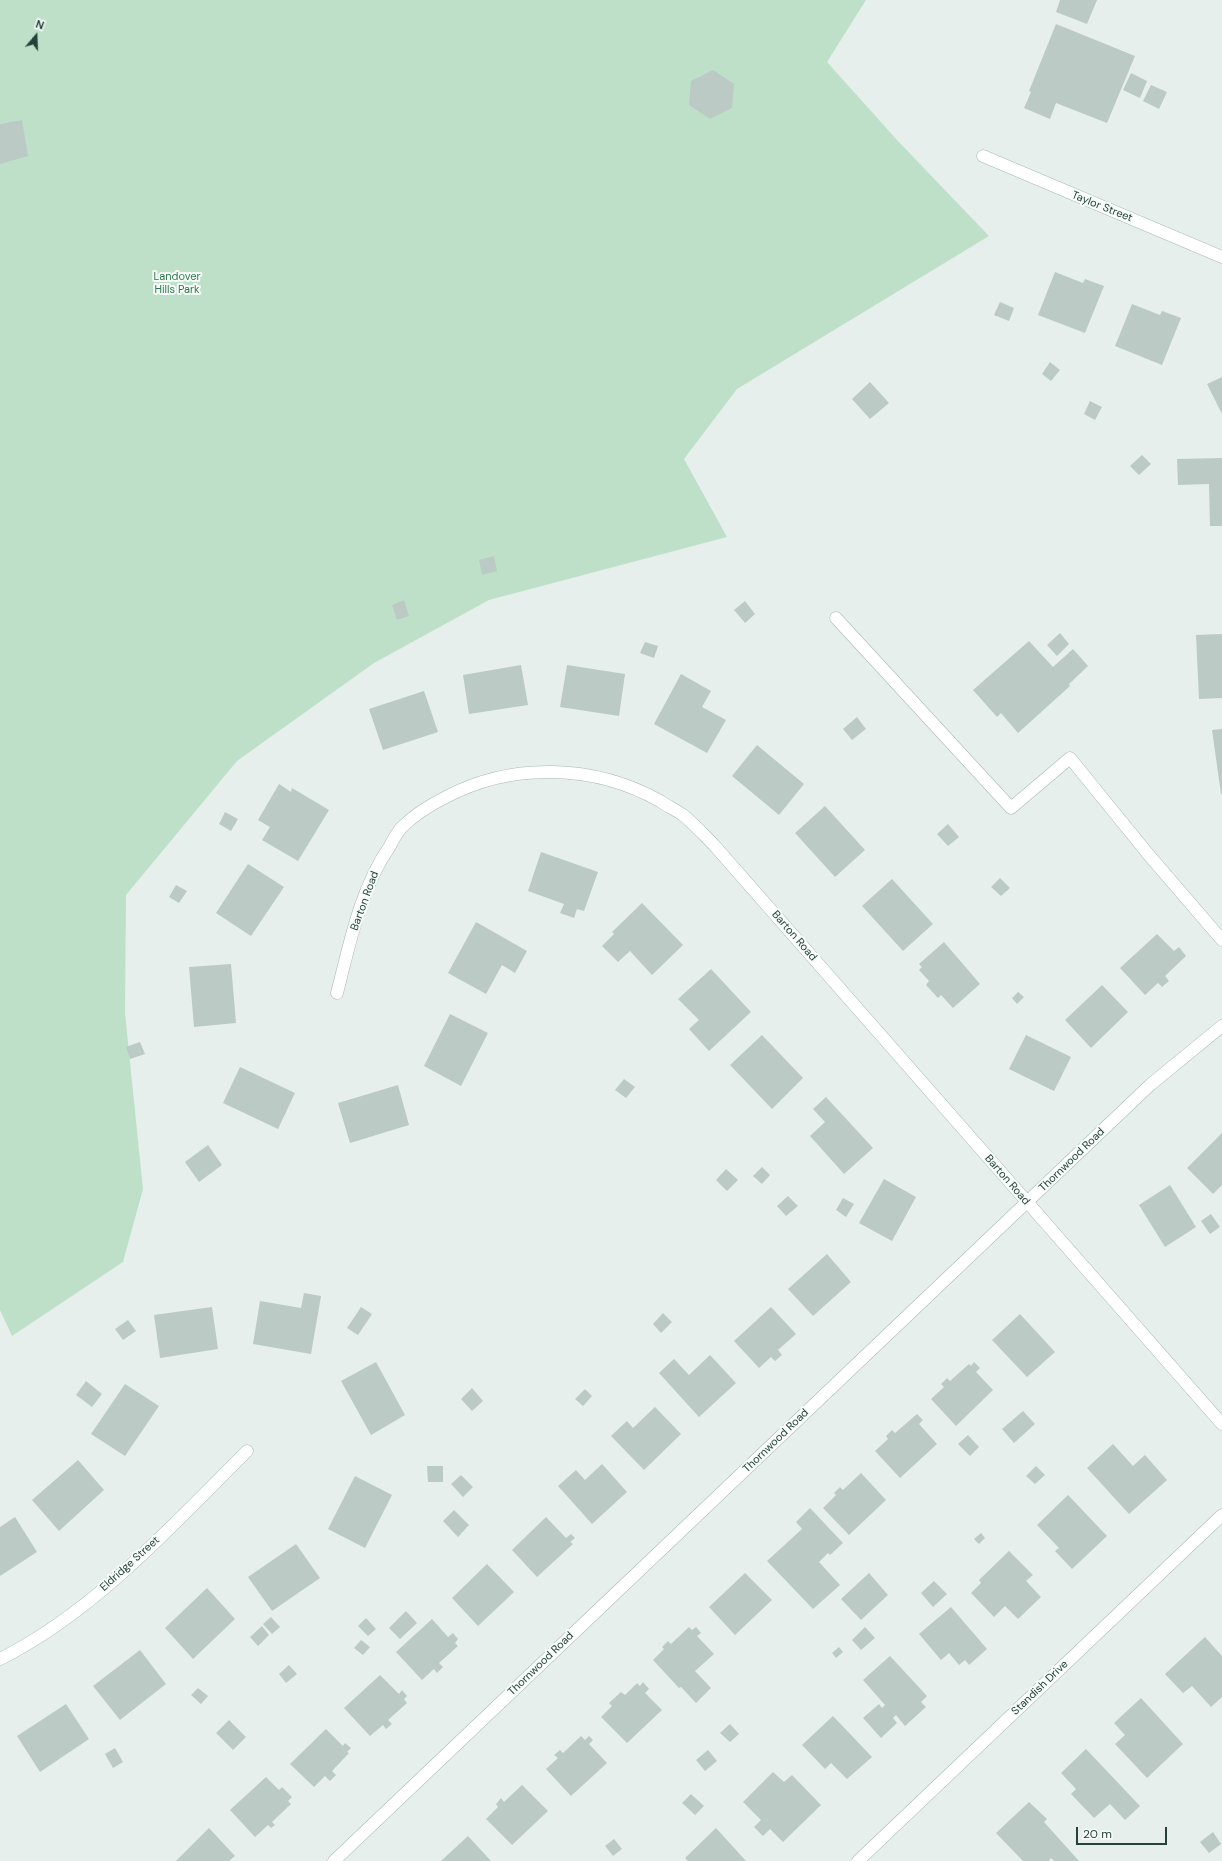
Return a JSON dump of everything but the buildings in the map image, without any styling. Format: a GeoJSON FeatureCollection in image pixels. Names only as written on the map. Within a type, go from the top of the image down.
{"type":"FeatureCollection","features":[{"type":"Feature","properties":{"kind":"street","name":"Taylor Street"},"geometry":{"type":"LineString","coordinates":[[983,156],[1222,257]]}},
{"type":"Feature","properties":{"kind":"street"},"geometry":{"type":"LineString","coordinates":[[836,618],[1011,808],[1070,758],[1148,854],[1222,940]]}},
{"type":"Feature","properties":{"kind":"street","name":"Barton Road"},"geometry":{"type":"LineString","coordinates":[[337,993],[355,924],[368,886],[384,854],[401,828],[429,805],[466,786],[512,773],[567,772],[608,779],[646,793],[683,815],[714,845],[1222,1424]]}},
{"type":"Feature","properties":{"kind":"street","name":"Thornwood Road"},"geometry":{"type":"LineString","coordinates":[[334,1861],[1150,1085],[1222,1026]]}},
{"type":"Feature","properties":{"kind":"street","name":"Eldridge Street"},"geometry":{"type":"LineString","coordinates":[[0,1659],[20,1649],[53,1628],[105,1587],[170,1529],[247,1451]]}},
{"type":"Feature","properties":{"kind":"street","name":"Standish Drive"},"geometry":{"type":"LineString","coordinates":[[858,1861],[1222,1515]]}},
{"type":"Feature","properties":{"kind":"green space","name":"Landover Hills Park"},"geometry":{"type":"Polygon","coordinates":[[[0,0],[866,0],[827,62],[897,140],[989,236],[737,389],[684,459],[727,537],[489,600],[374,663],[237,761],[126,895],[125,1013],[143,1189],[123,1262],[12,1336],[0,1310],[0,0]]]}}]}
